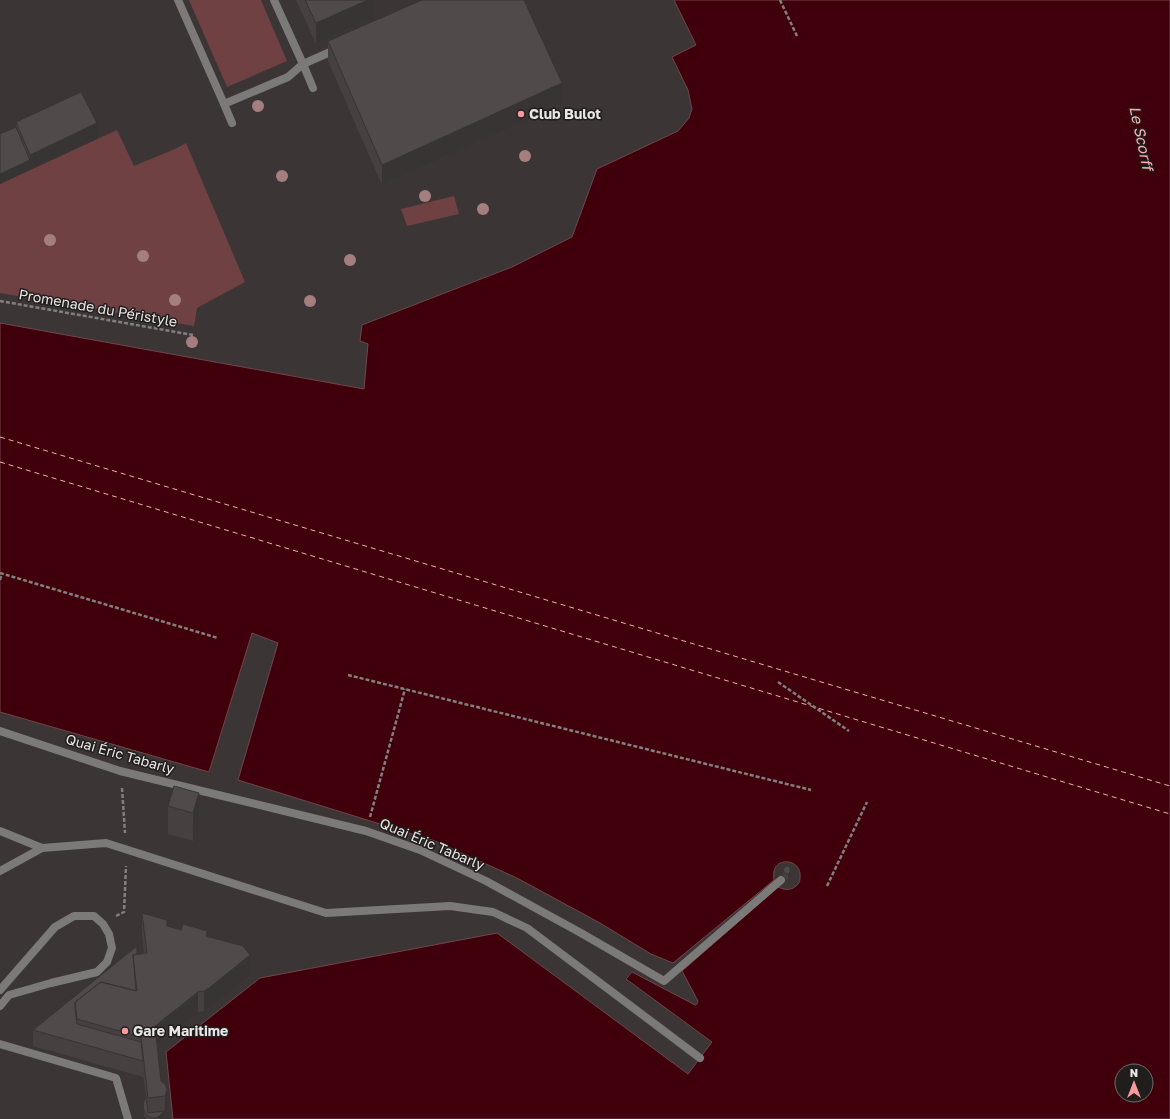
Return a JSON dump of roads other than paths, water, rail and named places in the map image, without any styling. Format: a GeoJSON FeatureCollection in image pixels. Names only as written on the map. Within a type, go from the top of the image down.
{"type":"FeatureCollection","features":[{"type":"Feature","properties":{"kind":"street"},"geometry":{"type":"LineString","coordinates":[[178,0],[232,123]]}},
{"type":"Feature","properties":{"kind":"street"},"geometry":{"type":"LineString","coordinates":[[274,0],[313,88]]}},
{"type":"Feature","properties":{"kind":"street"},"geometry":{"type":"LineString","coordinates":[[224,104],[288,77],[303,64],[346,45]]}},
{"type":"Feature","properties":{"kind":"street","name":"Quai Éric Tabarly"},"geometry":{"type":"LineString","coordinates":[[0,731],[120,771],[366,830],[420,850],[486,881],[664,981],[781,880]]}},
{"type":"Feature","properties":{"kind":"street"},"geometry":{"type":"LineString","coordinates":[[0,831],[42,848]]}},
{"type":"Feature","properties":{"kind":"street"},"geometry":{"type":"LineString","coordinates":[[0,871],[42,848],[106,843],[326,913],[450,906],[493,912],[527,928],[700,1058]]}},
{"type":"Feature","properties":{"kind":"street"},"geometry":{"type":"LineString","coordinates":[[0,990],[55,927],[74,916],[94,916],[103,924],[109,934],[112,948],[107,962],[97,972],[9,995],[0,1006]]}},
{"type":"Feature","properties":{"kind":"street"},"geometry":{"type":"LineString","coordinates":[[0,1044],[116,1078],[128,1119]]}},
{"type":"Feature","properties":{"kind":"water","name":"Le Scorff"},"geometry":{"type":"Polygon","coordinates":[[[674,0],[1170,0],[1170,1119],[173,1119],[166,1052],[260,978],[497,933],[688,1074],[712,1042],[626,979],[632,972],[695,1005],[697,1004],[698,1001],[682,971],[778,887],[785,889],[794,888],[799,883],[800,871],[792,863],[786,862],[776,866],[774,880],[673,963],[651,954],[600,923],[517,878],[435,841],[238,780],[278,643],[252,633],[209,772],[0,712],[0,323],[364,389],[368,344],[360,341],[362,325],[512,267],[572,237],[597,169],[678,131],[689,118],[692,109],[688,90],[672,57],[696,45],[674,0]]]}},
{"type":"Feature","properties":{"kind":"place","name":"Club Bulot"},"geometry":{"type":"Point","coordinates":[521,114]}},
{"type":"Feature","properties":{"kind":"place","name":"Gare Maritime"},"geometry":{"type":"Point","coordinates":[125,1031]}}]}
